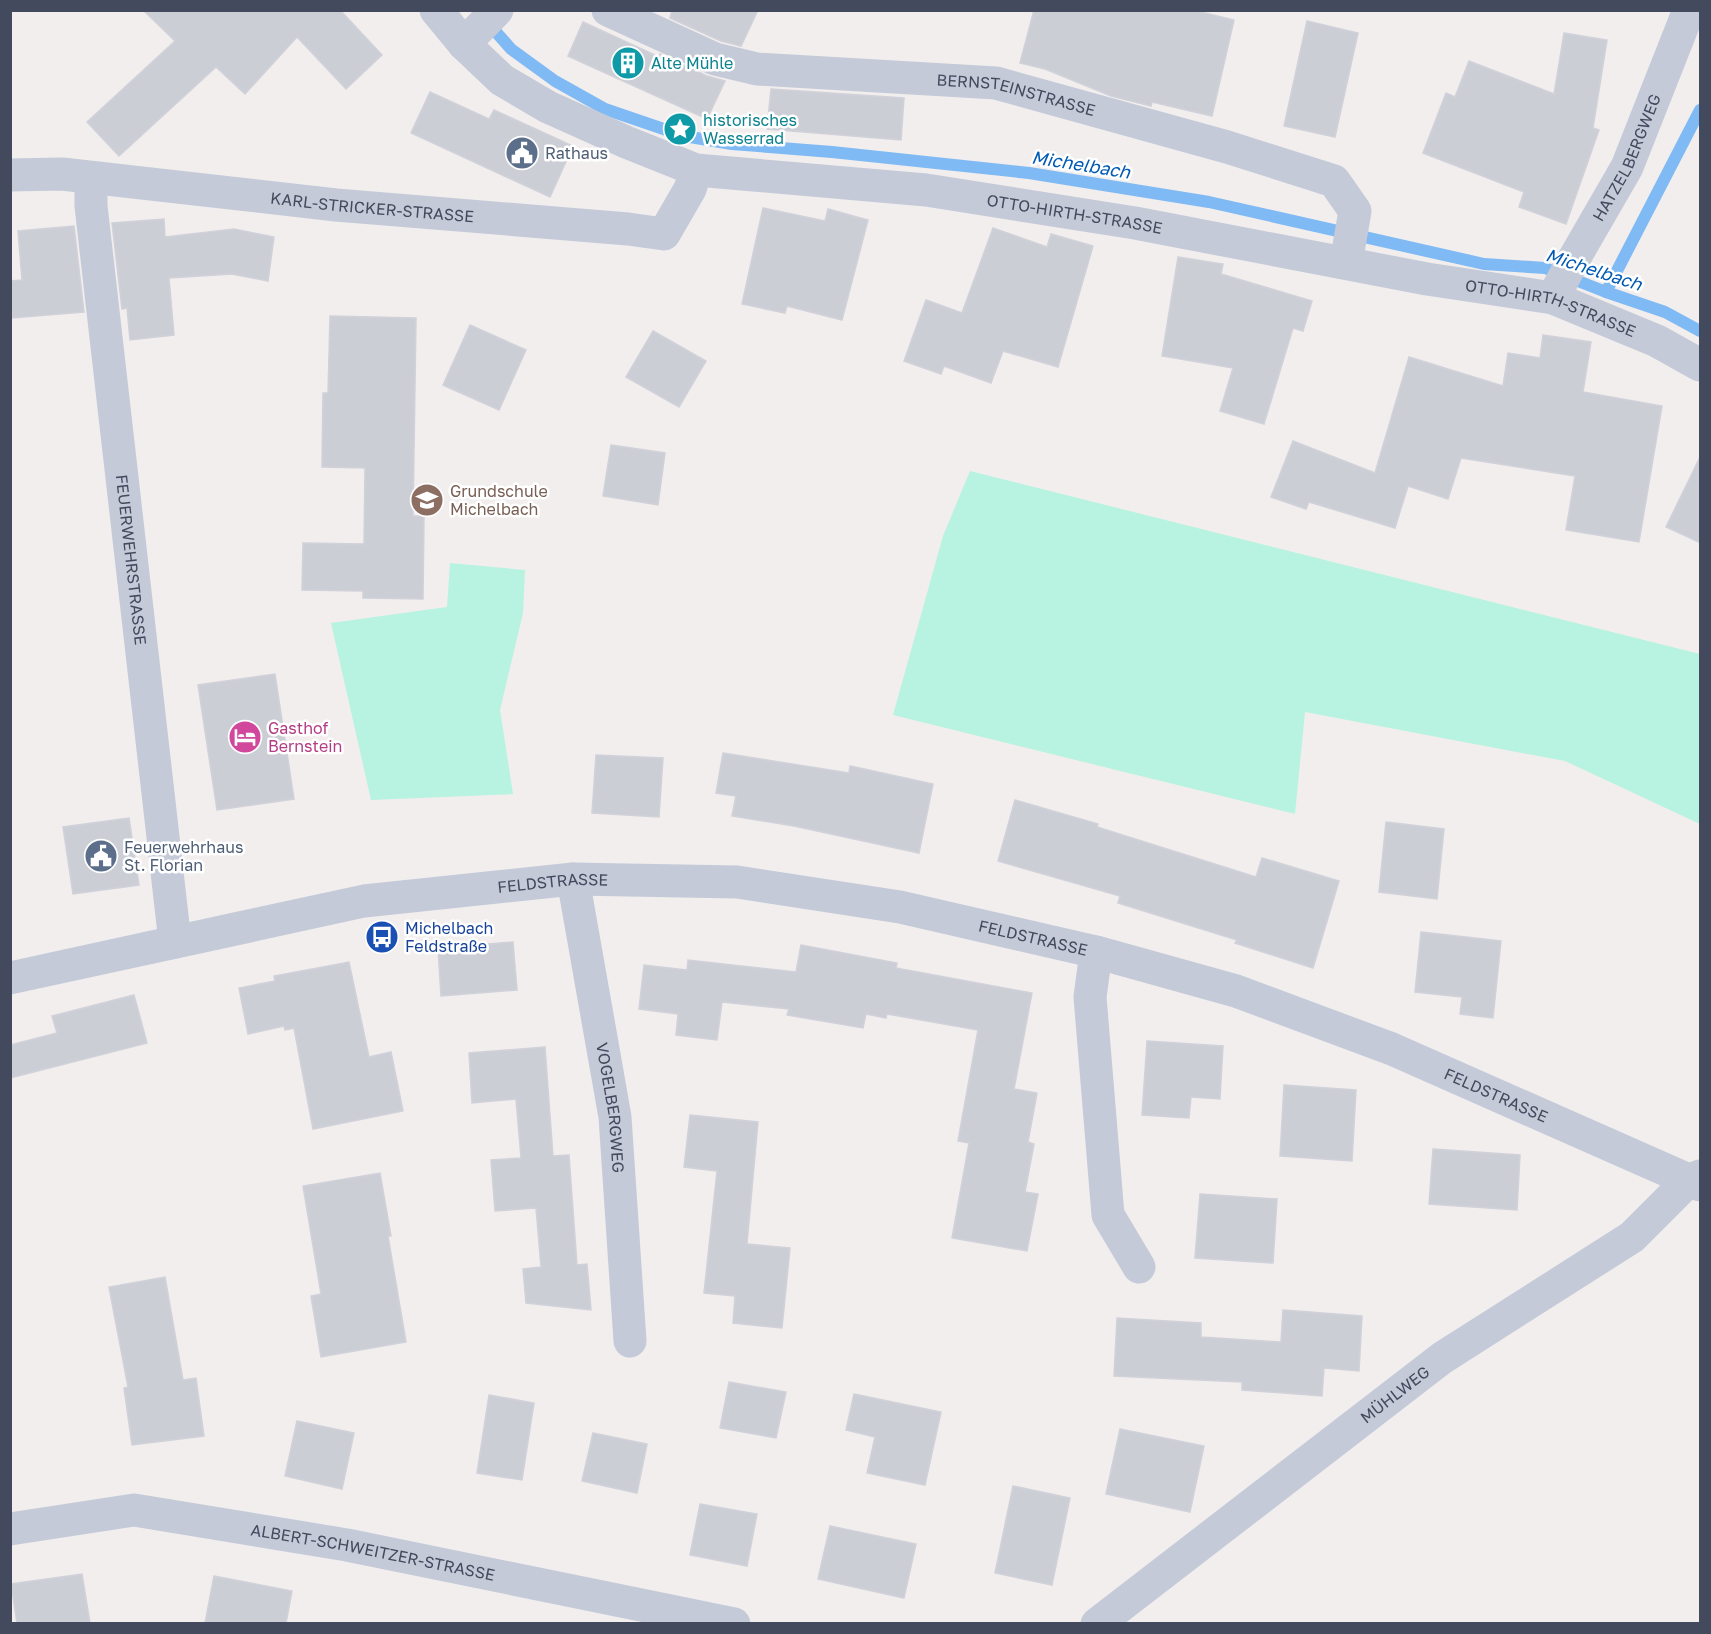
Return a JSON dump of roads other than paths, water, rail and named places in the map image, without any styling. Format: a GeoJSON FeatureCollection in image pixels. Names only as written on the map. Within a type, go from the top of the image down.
{"type":"FeatureCollection","features":[{"type":"Feature","properties":{"kind":"street","name":"OTTO-HIRTH-STRASSE"},"geometry":{"type":"LineString","coordinates":[[436,10],[479,29],[502,80],[548,107],[696,170],[926,190],[1347,255],[1427,279],[1561,283],[1701,365]]}},
{"type":"Feature","properties":{"kind":"street","name":"BERNSTEINSTRASSE"},"geometry":{"type":"LineString","coordinates":[[608,10],[716,59],[757,69],[996,84],[1227,147],[1334,182],[1355,211],[1347,255]]}},
{"type":"Feature","properties":{"kind":"street","name":"HATZELBERGWEG"},"geometry":{"type":"LineString","coordinates":[[1561,283],[1627,167],[1689,10]]}},
{"type":"Feature","properties":{"kind":"street","name":"KARL-STRICKER-STRASSE"},"geometry":{"type":"LineString","coordinates":[[10,175],[62,174],[336,205],[628,229],[664,234],[690,189],[696,170]]}},
{"type":"Feature","properties":{"kind":"street","name":"FEUERWEHRSTRASSE"},"geometry":{"type":"LineString","coordinates":[[91,178],[91,206],[175,942]]}},
{"type":"Feature","properties":{"kind":"street","name":"FELDSTRASSE"},"geometry":{"type":"LineString","coordinates":[[10,978],[364,901],[573,879],[738,882],[900,907],[1096,952],[1236,991],[1392,1049],[1696,1181]]}},
{"type":"Feature","properties":{"kind":"street","name":"VOGELBERGWEG"},"geometry":{"type":"LineString","coordinates":[[573,879],[615,1117],[630,1341]]}},
{"type":"Feature","properties":{"kind":"street","name":"FELDSTRASSE"},"geometry":{"type":"LineString","coordinates":[[1096,952],[1090,998],[1108,1215],[1139,1267]]}},
{"type":"Feature","properties":{"kind":"street","name":"MÜHLWEG"},"geometry":{"type":"LineString","coordinates":[[1097,1623],[1442,1358],[1632,1237],[1696,1181]]}},
{"type":"Feature","properties":{"kind":"street","name":"ALBERT-SCHWEITZER-STRASSE"},"geometry":{"type":"LineString","coordinates":[[10,1529],[134,1510],[347,1545],[734,1623]]}},
{"type":"Feature","properties":{"kind":"waterway","name":"Michelbach"},"geometry":{"type":"LineString","coordinates":[[488,23],[511,49],[555,81],[605,109],[684,136],[732,144],[1029,173],[1209,202],[1484,264],[1545,268],[1665,312],[1700,331]]}},
{"type":"Feature","properties":{"kind":"waterway"},"geometry":{"type":"LineString","coordinates":[[1606,292],[1700,110]]}},
{"type":"Feature","properties":{"kind":"place","name":"Alte Mühle"},"geometry":{"type":"Point","coordinates":[628,63]}},
{"type":"Feature","properties":{"kind":"place","name":"historisches Wasserrad"},"geometry":{"type":"Point","coordinates":[680,129]}},
{"type":"Feature","properties":{"kind":"place","name":"Rathaus"},"geometry":{"type":"Point","coordinates":[522,153]}},
{"type":"Feature","properties":{"kind":"place","name":"Grundschule Michelbach"},"geometry":{"type":"Point","coordinates":[427,500]}},
{"type":"Feature","properties":{"kind":"place","name":"Gasthof Bernstein"},"geometry":{"type":"Point","coordinates":[245,737]}},
{"type":"Feature","properties":{"kind":"place","name":"Feuerwehrhaus St. Florian"},"geometry":{"type":"Point","coordinates":[101,856]}},
{"type":"Feature","properties":{"kind":"place","name":"Michelbach Feldstraße"},"geometry":{"type":"Point","coordinates":[382,937]}}]}
